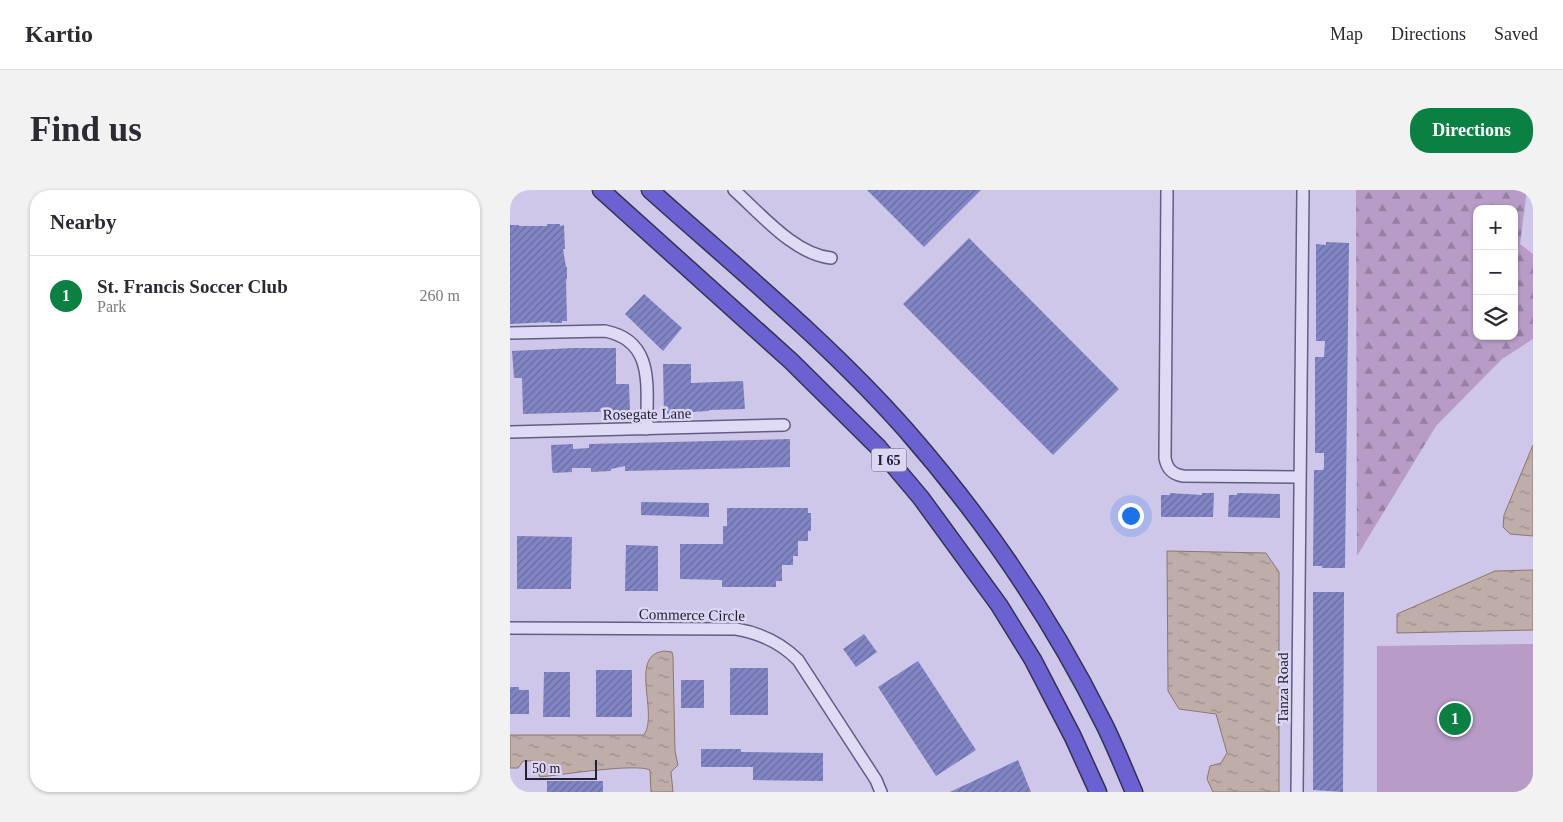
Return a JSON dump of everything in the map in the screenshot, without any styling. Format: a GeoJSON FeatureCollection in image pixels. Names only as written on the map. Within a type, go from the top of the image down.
{"type":"FeatureCollection","features":[{"type":"Feature","properties":{"kind":"highway","name":"I 65"},"geometry":{"type":"LineString","coordinates":[[601,190],[791,361],[878,447],[921,498],[999,605],[1033,660],[1073,737],[1098,792]]}},
{"type":"Feature","properties":{"kind":"highway","name":"I 65"},"geometry":{"type":"LineString","coordinates":[[650,190],[812,335],[904,427],[950,481],[994,540],[1062,646],[1104,724],[1134,792]]}},
{"type":"Feature","properties":{"kind":"street"},"geometry":{"type":"LineString","coordinates":[[734,190],[793,243],[811,254],[831,258]]}},
{"type":"Feature","properties":{"kind":"street"},"geometry":{"type":"LineString","coordinates":[[1167,190],[1164,458],[1166,465],[1175,474],[1182,476],[1299,477]]}},
{"type":"Feature","properties":{"kind":"street","name":"Tanza Road"},"geometry":{"type":"LineString","coordinates":[[1297,792],[1303,190]]}},
{"type":"Feature","properties":{"kind":"street"},"geometry":{"type":"LineString","coordinates":[[510,333],[605,331],[616,333],[628,339],[638,350],[644,365],[647,429]]}},
{"type":"Feature","properties":{"kind":"street","name":"Rosegate Lane"},"geometry":{"type":"LineString","coordinates":[[510,432],[784,425]]}},
{"type":"Feature","properties":{"kind":"street","name":"Commerce Circle"},"geometry":{"type":"LineString","coordinates":[[510,628],[736,630],[751,632],[768,638],[785,648],[798,660],[876,780],[881,792]]}},
{"type":"Feature","properties":{"kind":"green space"},"geometry":{"type":"Polygon","coordinates":[[[1356,190],[1527,190],[1520,244],[1533,254],[1533,339],[1502,359],[1436,426],[1357,556],[1356,190]]]}},
{"type":"Feature","properties":{"kind":"green space"},"geometry":{"type":"Polygon","coordinates":[[[1533,644],[1533,792],[1377,792],[1377,646],[1533,644]]]}},
{"type":"Feature","properties":{"kind":"water"},"geometry":{"type":"Polygon","coordinates":[[[1533,445],[1533,536],[1510,534],[1503,527],[1504,515],[1533,445]]]}},
{"type":"Feature","properties":{"kind":"water"},"geometry":{"type":"Polygon","coordinates":[[[1167,551],[1266,553],[1279,572],[1279,792],[1213,792],[1207,779],[1210,766],[1221,763],[1227,753],[1216,714],[1179,709],[1168,691],[1167,551]]]}},
{"type":"Feature","properties":{"kind":"water"},"geometry":{"type":"Polygon","coordinates":[[[1533,570],[1533,630],[1397,633],[1397,614],[1495,571],[1533,570]]]}},
{"type":"Feature","properties":{"kind":"water"},"geometry":{"type":"Polygon","coordinates":[[[664,651],[672,652],[673,657],[675,751],[678,765],[671,772],[673,792],[651,792],[650,770],[642,768],[540,777],[533,761],[523,761],[518,768],[510,768],[510,735],[644,735],[648,725],[646,674],[648,663],[653,655],[664,651]]]}},
{"type":"Feature","properties":{"kind":"building"},"geometry":{"type":"Polygon","coordinates":[[[867,190],[981,190],[924,247],[867,190]]]}},
{"type":"Feature","properties":{"kind":"building"},"geometry":{"type":"Polygon","coordinates":[[[547,224],[564,225],[565,249],[563,249],[567,267],[567,321],[562,321],[562,323],[510,324],[510,225],[547,226],[547,224]]]}},
{"type":"Feature","properties":{"kind":"building"},"geometry":{"type":"Polygon","coordinates":[[[969,238],[1119,389],[1053,455],[903,304],[969,238]]]}},
{"type":"Feature","properties":{"kind":"building"},"geometry":{"type":"Polygon","coordinates":[[[1326,242],[1349,243],[1345,568],[1313,566],[1314,470],[1323,470],[1324,468],[1324,453],[1315,453],[1315,357],[1324,357],[1325,341],[1316,341],[1316,244],[1326,245],[1326,242]]]}},
{"type":"Feature","properties":{"kind":"building"},"geometry":{"type":"Polygon","coordinates":[[[644,294],[682,328],[663,351],[625,314],[644,294]]]}},
{"type":"Feature","properties":{"kind":"building"},"geometry":{"type":"Polygon","coordinates":[[[616,348],[616,384],[629,384],[630,411],[523,414],[522,378],[514,378],[512,351],[616,348]]]}},
{"type":"Feature","properties":{"kind":"building"},"geometry":{"type":"Polygon","coordinates":[[[663,364],[691,364],[691,383],[743,381],[745,409],[709,410],[692,412],[692,415],[687,416],[664,417],[663,364]]]}},
{"type":"Feature","properties":{"kind":"building"},"geometry":{"type":"Polygon","coordinates":[[[790,439],[790,467],[625,471],[625,466],[611,469],[611,471],[591,472],[591,468],[572,468],[572,472],[553,473],[552,469],[551,445],[573,444],[573,449],[589,448],[589,444],[790,439]]]}},
{"type":"Feature","properties":{"kind":"building"},"geometry":{"type":"Polygon","coordinates":[[[1170,493],[1202,495],[1202,493],[1214,493],[1213,517],[1161,517],[1161,495],[1170,495],[1170,493]]]}},
{"type":"Feature","properties":{"kind":"building"},"geometry":{"type":"Polygon","coordinates":[[[1237,493],[1280,494],[1280,518],[1228,517],[1229,495],[1237,495],[1237,493]]]}},
{"type":"Feature","properties":{"kind":"building"},"geometry":{"type":"Polygon","coordinates":[[[641,502],[709,503],[709,517],[641,515],[641,502]]]}},
{"type":"Feature","properties":{"kind":"building"},"geometry":{"type":"Polygon","coordinates":[[[727,508],[808,508],[808,513],[811,513],[811,531],[808,531],[808,541],[798,541],[798,556],[793,556],[793,565],[782,565],[782,581],[776,581],[776,587],[722,587],[722,580],[680,579],[680,544],[723,544],[723,526],[727,526],[727,508]]]}},
{"type":"Feature","properties":{"kind":"building"},"geometry":{"type":"Polygon","coordinates":[[[517,536],[572,537],[571,589],[517,589],[517,536]]]}},
{"type":"Feature","properties":{"kind":"building"},"geometry":{"type":"Polygon","coordinates":[[[626,545],[658,546],[658,591],[625,591],[626,545]]]}},
{"type":"Feature","properties":{"kind":"building"},"geometry":{"type":"Polygon","coordinates":[[[1313,592],[1344,592],[1343,792],[1313,790],[1313,592]]]}},
{"type":"Feature","properties":{"kind":"building"},"geometry":{"type":"Polygon","coordinates":[[[864,634],[877,652],[856,667],[843,649],[864,634]]]}},
{"type":"Feature","properties":{"kind":"building"},"geometry":{"type":"Polygon","coordinates":[[[918,661],[976,750],[936,776],[878,687],[918,661]]]}},
{"type":"Feature","properties":{"kind":"building"},"geometry":{"type":"Polygon","coordinates":[[[730,668],[768,668],[768,715],[730,715],[730,668]]]}},
{"type":"Feature","properties":{"kind":"building"},"geometry":{"type":"Polygon","coordinates":[[[596,670],[632,670],[632,717],[596,717],[596,670]]]}},
{"type":"Feature","properties":{"kind":"building"},"geometry":{"type":"Polygon","coordinates":[[[544,672],[570,672],[570,717],[543,717],[544,672]]]}},
{"type":"Feature","properties":{"kind":"building"},"geometry":{"type":"Polygon","coordinates":[[[681,680],[704,680],[704,708],[681,708],[681,680]]]}},
{"type":"Feature","properties":{"kind":"building"},"geometry":{"type":"Polygon","coordinates":[[[510,687],[519,687],[519,690],[529,690],[529,714],[510,714],[510,687]]]}},
{"type":"Feature","properties":{"kind":"building"},"geometry":{"type":"Polygon","coordinates":[[[701,749],[741,749],[741,752],[823,753],[823,781],[753,780],[753,767],[701,767],[701,749]]]}},
{"type":"Feature","properties":{"kind":"building"},"geometry":{"type":"Polygon","coordinates":[[[1018,760],[1031,792],[950,792],[1018,760]]]}},
{"type":"Feature","properties":{"kind":"building"},"geometry":{"type":"Polygon","coordinates":[[[547,781],[603,781],[603,792],[547,792],[547,781]]]}},
{"type":"Feature","properties":{"kind":"place","name":"St. Francis Soccer Club"},"geometry":{"type":"Point","coordinates":[1455,719]}}]}
